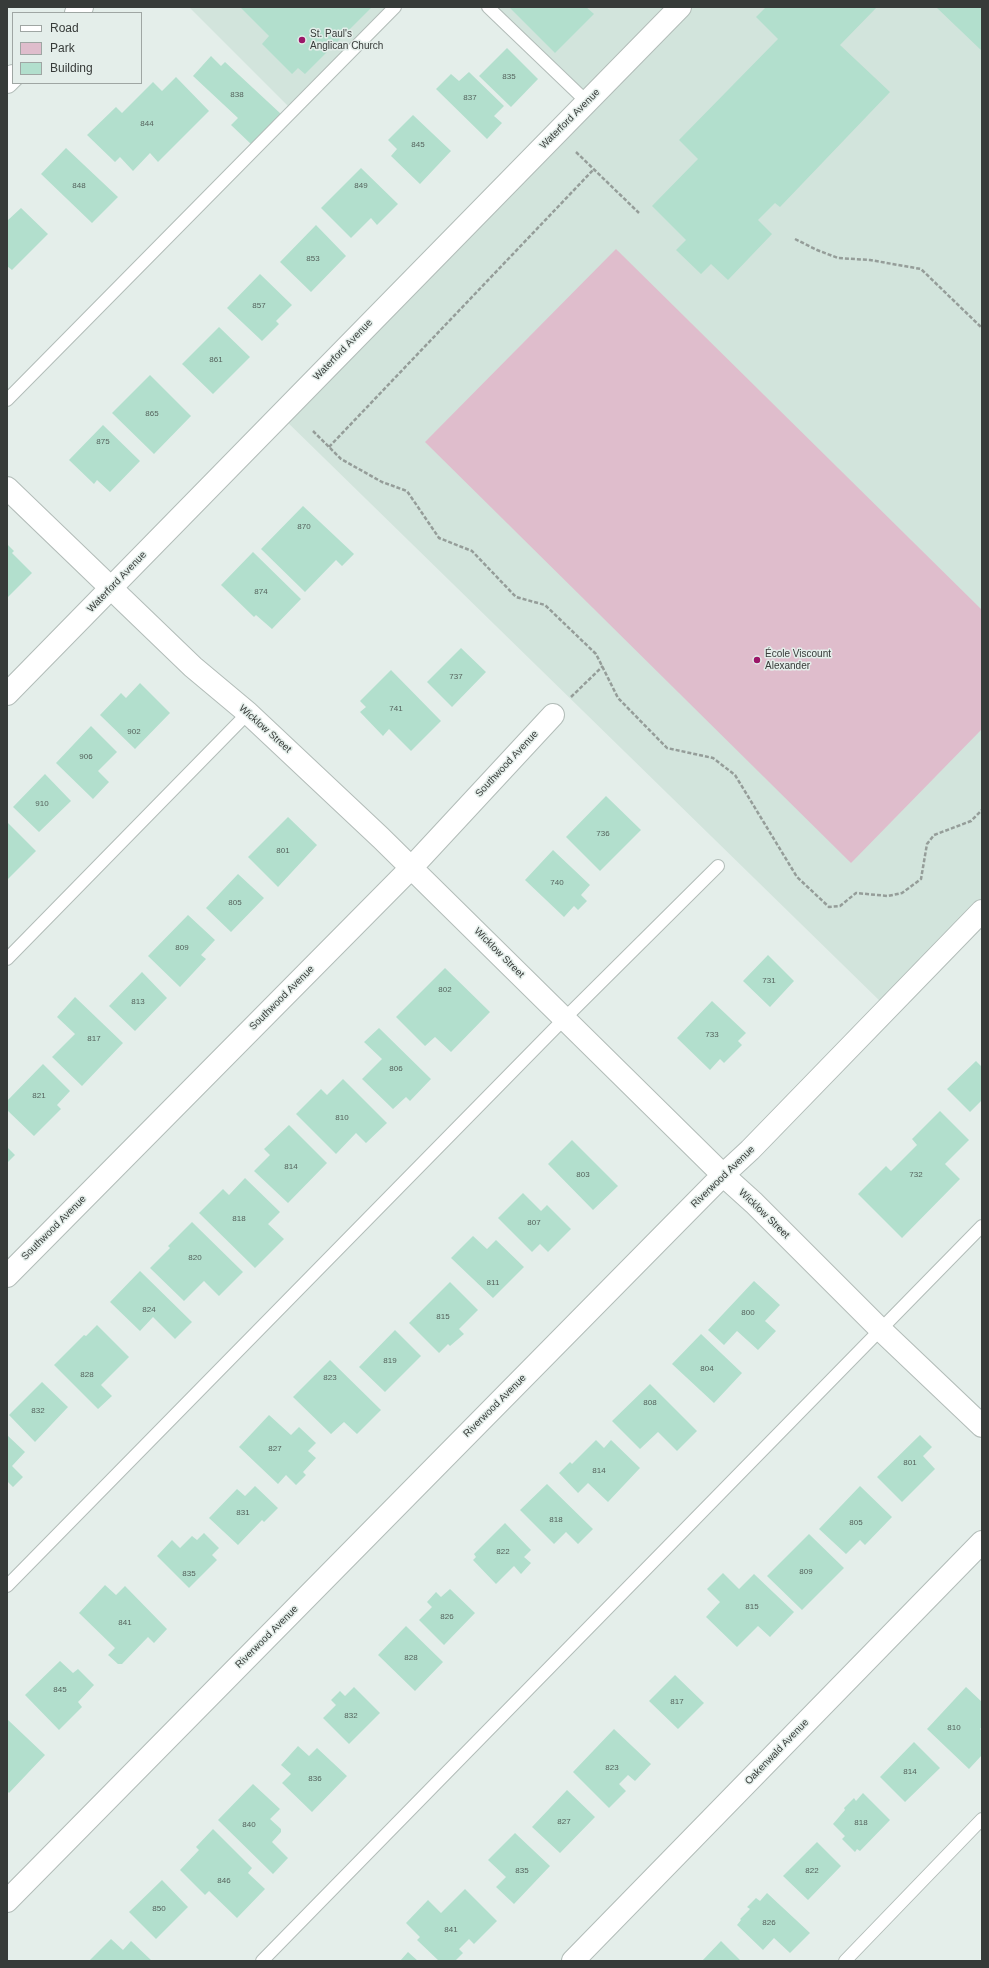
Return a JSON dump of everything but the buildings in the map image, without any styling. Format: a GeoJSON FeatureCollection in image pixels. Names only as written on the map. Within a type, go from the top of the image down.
{"type":"FeatureCollection","features":[{"type":"Feature","properties":{"kind":"street","name":"Waterford Avenue"},"geometry":{"type":"LineString","coordinates":[[7,694],[680,7]]}},
{"type":"Feature","properties":{"kind":"street","name":"Wicklow Street"},"geometry":{"type":"LineString","coordinates":[[7,488],[193,667],[248,713],[412,867],[881,1330],[982,1426]]}},
{"type":"Feature","properties":{"kind":"street","name":"Southwood Avenue"},"geometry":{"type":"LineString","coordinates":[[7,1276],[412,867],[552,715]]}},
{"type":"Feature","properties":{"kind":"street","name":"Riverwood Avenue"},"geometry":{"type":"LineString","coordinates":[[7,1901],[723,1175],[750,1150],[982,911]]}},
{"type":"Feature","properties":{"kind":"street","name":"Oakenwald Avenue"},"geometry":{"type":"LineString","coordinates":[[572,1961],[982,1542]]}},
{"type":"Feature","properties":{"kind":"lane"},"geometry":{"type":"LineString","coordinates":[[7,400],[395,7]]}},
{"type":"Feature","properties":{"kind":"lane"},"geometry":{"type":"LineString","coordinates":[[488,7],[587,102]]}},
{"type":"Feature","properties":{"kind":"lane"},"geometry":{"type":"LineString","coordinates":[[7,959],[248,713]]}},
{"type":"Feature","properties":{"kind":"lane"},"geometry":{"type":"LineString","coordinates":[[7,1586],[565,1018],[718,866]]}},
{"type":"Feature","properties":{"kind":"lane"},"geometry":{"type":"LineString","coordinates":[[262,1961],[982,1226]]}},
{"type":"Feature","properties":{"kind":"lane"},"geometry":{"type":"LineString","coordinates":[[845,1961],[982,1819]]}},
{"type":"Feature","properties":{"kind":"path"},"geometry":{"type":"LineString","coordinates":[[556,133],[639,213]]}},
{"type":"Feature","properties":{"kind":"path"},"geometry":{"type":"LineString","coordinates":[[329,447],[594,169]]}},
{"type":"Feature","properties":{"kind":"path"},"geometry":{"type":"LineString","coordinates":[[795,239],[838,258],[870,260],[921,269],[982,328]]}},
{"type":"Feature","properties":{"kind":"path"},"geometry":{"type":"LineString","coordinates":[[312,431],[341,459],[382,482],[407,490],[439,538],[472,551],[516,597],[545,605],[596,654],[618,698],[667,748],[713,758],[735,775],[797,877],[829,907],[840,906],[856,893],[888,896],[902,893],[921,878],[927,844],[934,835],[971,821],[982,810]]}},
{"type":"Feature","properties":{"kind":"path"},"geometry":{"type":"LineString","coordinates":[[552,715],[602,666]]}},
{"type":"Feature","properties":{"kind":"shaded area"},"geometry":{"type":"Polygon","coordinates":[[[189,7],[395,7],[293,111],[189,7]]]}},
{"type":"Feature","properties":{"kind":"shaded area","name":"École Viscount Alexander"},"geometry":{"type":"Polygon","coordinates":[[[488,7],[982,7],[982,905],[884,1005],[280,415],[587,102],[488,7]]]}},
{"type":"Feature","properties":{"kind":"green space"},"geometry":{"type":"Polygon","coordinates":[[[616,249],[982,610],[982,729],[851,863],[425,442],[616,249]]]}},
{"type":"Feature","properties":{"kind":"place","name":"St. Paul's Anglican Church"},"geometry":{"type":"Point","coordinates":[302,40]}},
{"type":"Feature","properties":{"kind":"place","name":"École Viscount Alexander"},"geometry":{"type":"Point","coordinates":[757,660]}}]}
